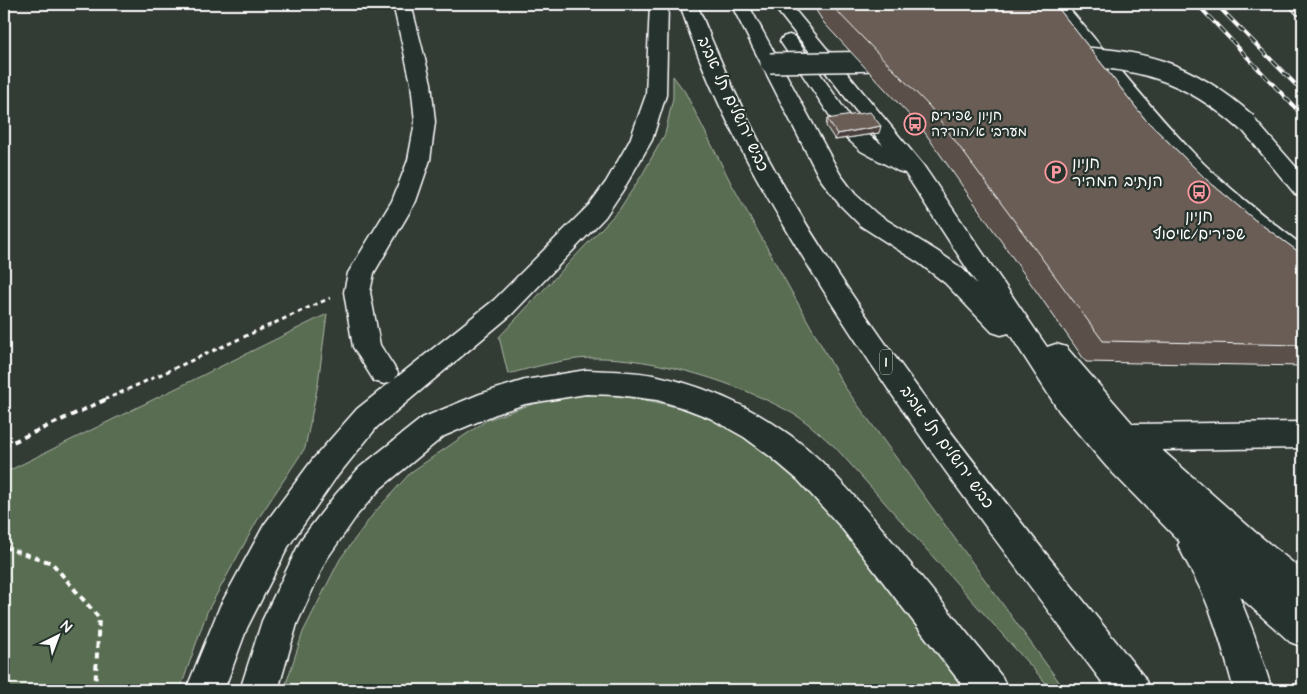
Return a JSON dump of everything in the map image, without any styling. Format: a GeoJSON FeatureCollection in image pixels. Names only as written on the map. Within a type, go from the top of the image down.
{"type":"FeatureCollection","features":[{"type":"Feature","properties":{"kind":"main road"},"geometry":{"type":"LineString","coordinates":[[384,373],[367,347],[357,292],[360,274],[404,201],[419,160],[424,122],[421,83],[402,4]]}},
{"type":"Feature","properties":{"kind":"main road"},"geometry":{"type":"LineString","coordinates":[[205,690],[233,619],[276,536],[324,469],[367,418],[503,307],[597,211],[615,185],[641,140],[656,95],[659,4]]}},
{"type":"Feature","properties":{"kind":"main road","name":"כביש ירושלים תל אביב"},"geometry":{"type":"LineString","coordinates":[[688,4],[719,81],[760,164],[819,264],[938,437],[1131,690]]}},
{"type":"Feature","properties":{"kind":"main road"},"geometry":{"type":"LineString","coordinates":[[739,4],[830,177],[847,199],[869,220],[928,257],[954,276],[984,305],[1117,456],[1180,521],[1303,629]]}},
{"type":"Feature","properties":{"kind":"main road"},"geometry":{"type":"LineString","coordinates":[[1296,4],[1303,10]]}},
{"type":"Feature","properties":{"kind":"main road"},"geometry":{"type":"LineString","coordinates":[[1052,5],[1196,168],[1260,226],[1303,259]]}},
{"type":"Feature","properties":{"kind":"main road"},"geometry":{"type":"LineString","coordinates":[[1052,5],[1097,84],[1151,144],[1223,216],[1303,279]]}},
{"type":"Feature","properties":{"kind":"main road"},"geometry":{"type":"LineString","coordinates":[[788,9],[916,170],[1069,402]]}},
{"type":"Feature","properties":{"kind":"main road"},"geometry":{"type":"LineString","coordinates":[[788,9],[913,142],[1041,337],[1105,415],[1126,437],[1243,543],[1303,593]]}},
{"type":"Feature","properties":{"kind":"main road"},"geometry":{"type":"LineString","coordinates":[[1042,56],[1106,57],[1152,66],[1179,76],[1218,96],[1247,123],[1303,189]]}},
{"type":"Feature","properties":{"kind":"main road"},"geometry":{"type":"LineString","coordinates":[[770,63],[906,60]]}},
{"type":"Feature","properties":{"kind":"main road"},"geometry":{"type":"LineString","coordinates":[[259,690],[280,621],[314,549],[347,504],[370,478],[433,427],[490,403],[525,392],[586,382],[618,383],[658,388],[689,397],[720,409],[755,428],[782,448],[808,470],[852,515],[989,690]]}},
{"type":"Feature","properties":{"kind":"main road"},"geometry":{"type":"LineString","coordinates":[[1126,437],[1303,435]]}},
{"type":"Feature","properties":{"kind":"main road"},"geometry":{"type":"LineString","coordinates":[[1180,521],[1209,566],[1228,608],[1253,690]]}},
{"type":"Feature","properties":{"kind":"path"},"geometry":{"type":"LineString","coordinates":[[4,446],[317,302],[357,292]]}},
{"type":"Feature","properties":{"kind":"path"},"geometry":{"type":"LineString","coordinates":[[4,547],[52,563],[99,618],[95,690]]}},
{"type":"Feature","properties":{"kind":"green space"},"geometry":{"type":"Polygon","coordinates":[[[673,76],[685,92],[731,183],[844,386],[1065,690],[1052,690],[835,447],[797,416],[775,404],[724,383],[669,367],[641,362],[590,358],[569,360],[508,374],[499,337],[619,210],[642,175],[665,134],[673,98],[673,76]]]}},
{"type":"Feature","properties":{"kind":"green space"},"geometry":{"type":"Polygon","coordinates":[[[327,314],[318,384],[305,448],[258,519],[207,612],[180,690],[4,690],[4,473],[327,314]]]}},
{"type":"Feature","properties":{"kind":"green space"},"geometry":{"type":"Polygon","coordinates":[[[586,394],[634,398],[666,404],[697,414],[737,433],[782,465],[840,526],[966,690],[284,690],[303,632],[340,559],[374,513],[411,472],[487,420],[526,406],[558,398],[586,394]]]}},
{"type":"Feature","properties":{"kind":"building","name":"חניון הנתיב המהיר"},"geometry":{"type":"Polygon","coordinates":[[[830,4],[1055,4],[1145,119],[1207,180],[1255,220],[1303,255],[1303,345],[1103,341],[930,107],[830,4]]]}},
{"type":"Feature","properties":{"kind":"building"},"geometry":{"type":"Polygon","coordinates":[[[870,112],[881,126],[837,134],[827,119],[870,112]]]}},
{"type":"Feature","properties":{"kind":"railway"},"geometry":{"type":"LineString","coordinates":[[1197,4],[1303,116]]}},
{"type":"Feature","properties":{"kind":"railway"},"geometry":{"type":"LineString","coordinates":[[1216,4],[1303,92]]}},
{"type":"Feature","properties":{"kind":"place","name":"חניון שפירים מערבי א/הורדה"},"geometry":{"type":"Point","coordinates":[915,124]}},
{"type":"Feature","properties":{"kind":"place","name":"חניון הנתיב המהיר"},"geometry":{"type":"Point","coordinates":[1056,172]}},
{"type":"Feature","properties":{"kind":"place","name":"חניון שפירים/איסוף"},"geometry":{"type":"Point","coordinates":[1199,192]}}]}
